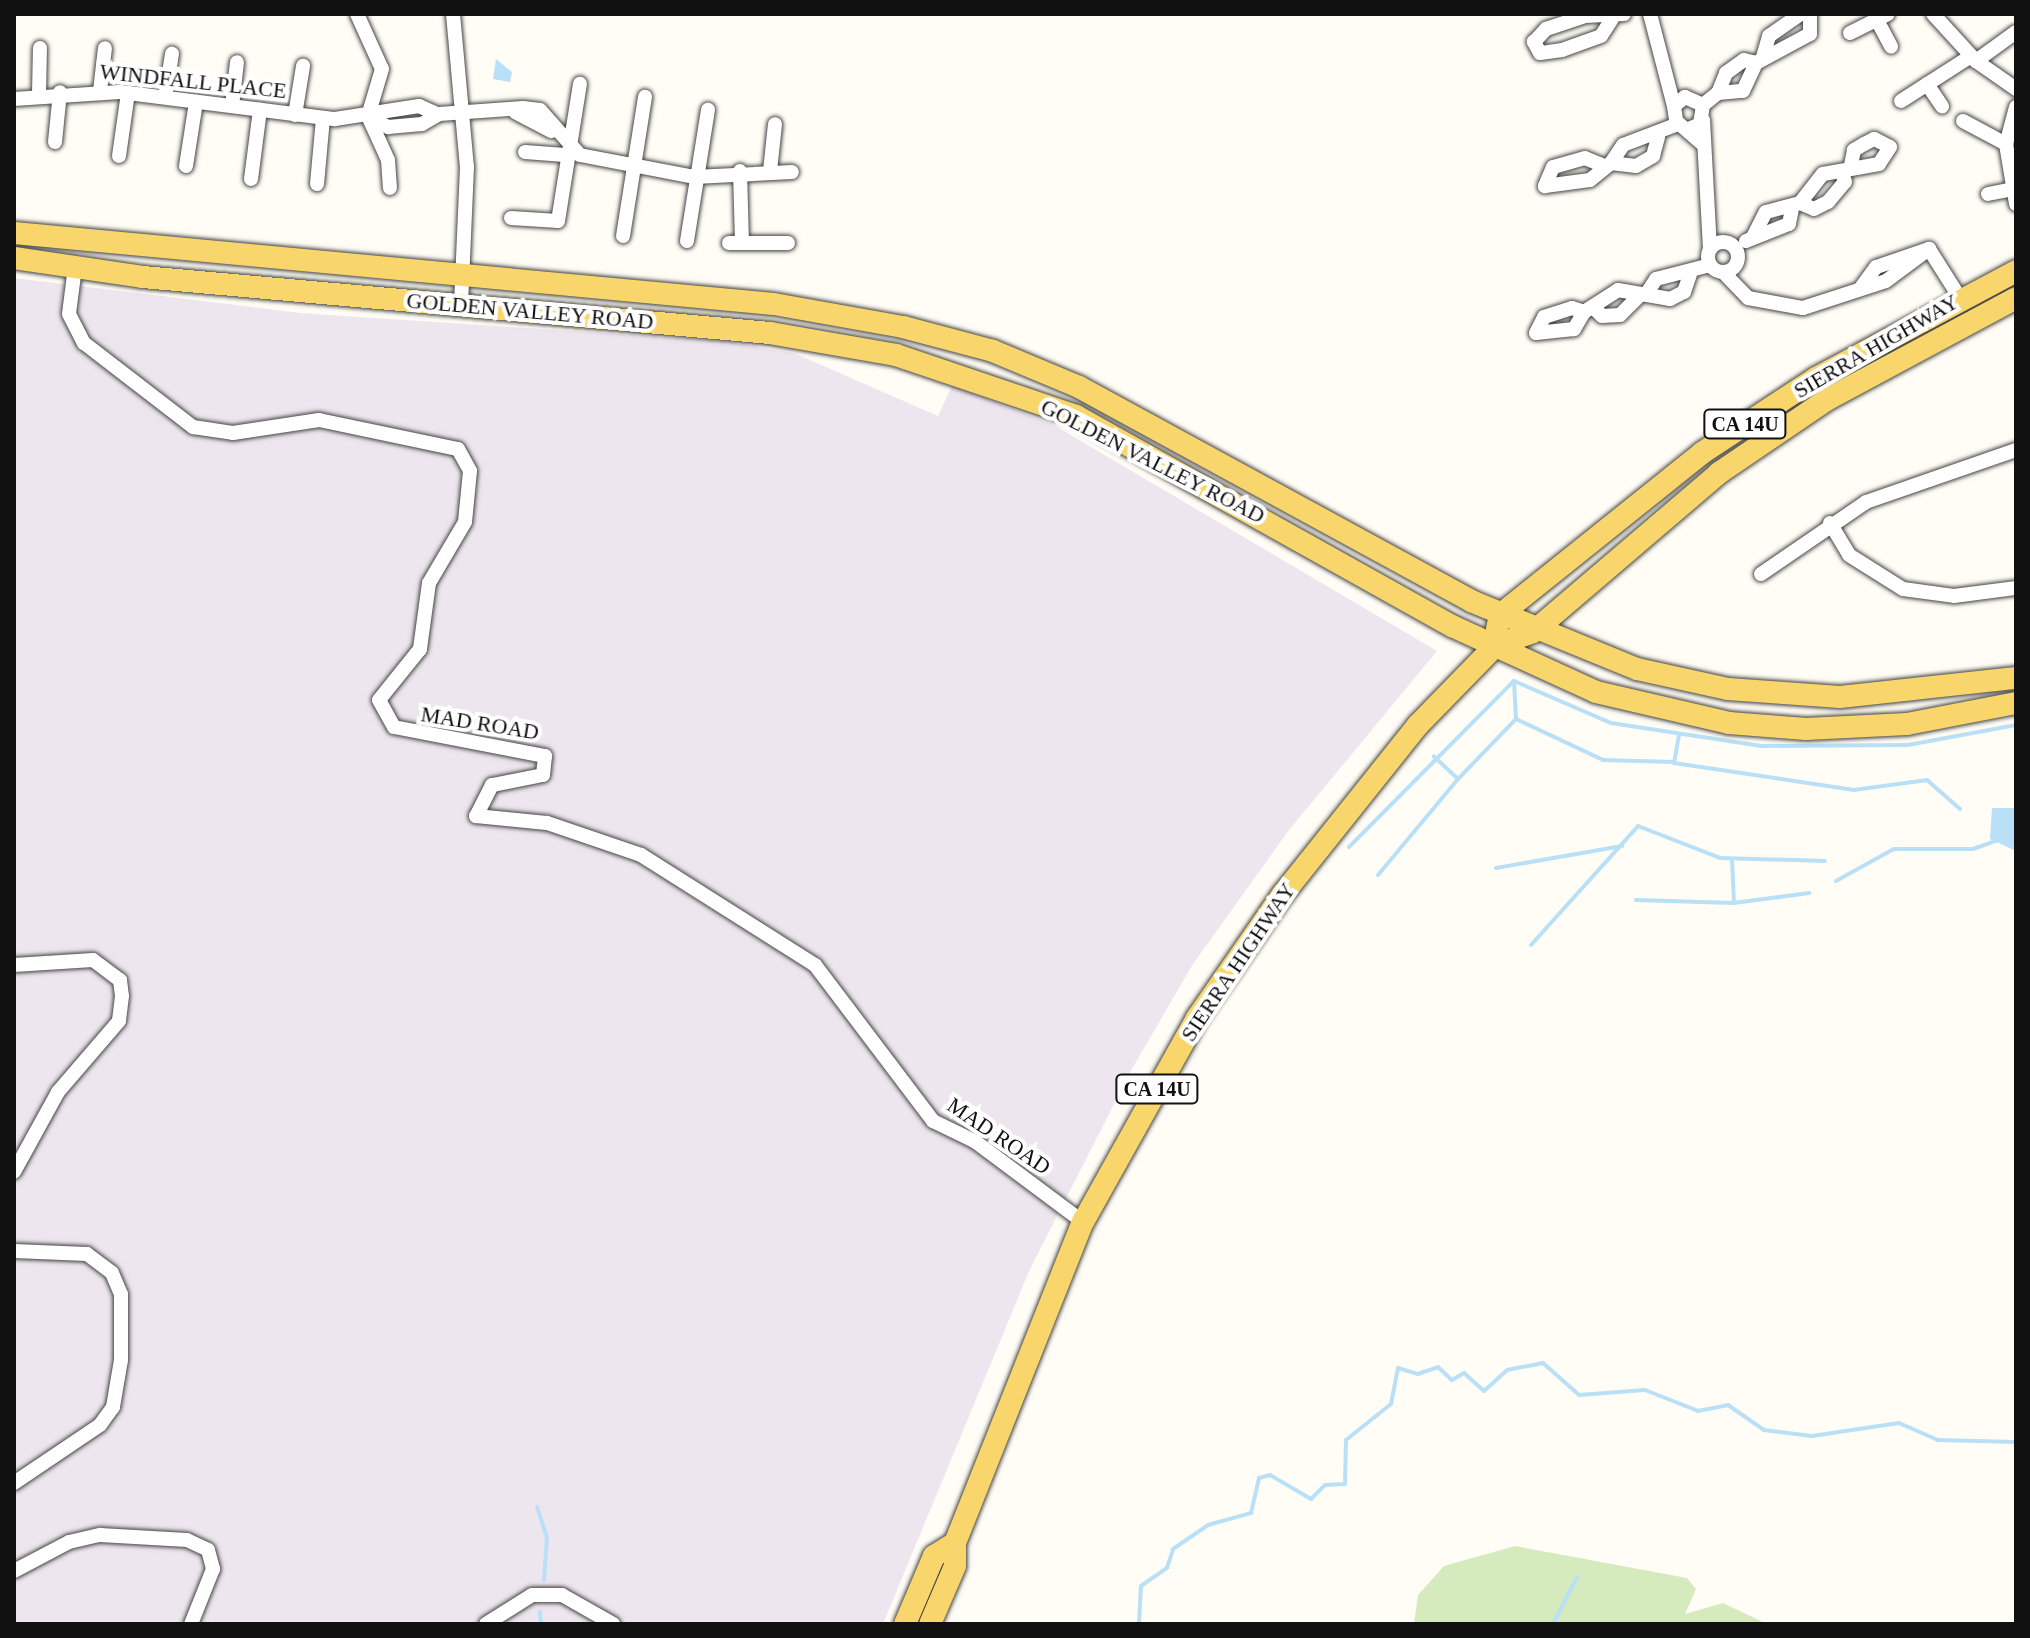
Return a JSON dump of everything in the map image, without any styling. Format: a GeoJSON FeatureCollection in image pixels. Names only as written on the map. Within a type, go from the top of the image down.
{"type":"FeatureCollection","features":[{"type":"Feature","properties":{"kind":"main road","name":"GOLDEN VALLEY ROAD"},"geometry":{"type":"LineString","coordinates":[[14,233],[774,304],[993,351],[1234,467],[1533,632],[1637,669],[1783,695],[1875,697],[2016,678]]}},
{"type":"Feature","properties":{"kind":"main road","name":"GOLDEN VALLEY ROAD"},"geometry":{"type":"LineString","coordinates":[[14,258],[75,267],[770,333],[980,378],[1076,416],[1495,646],[1596,692],[1729,723],[1879,727],[2016,703]]}},
{"type":"Feature","properties":{"kind":"main road","name":"SIERRA HIGHWAY"},"geometry":{"type":"LineString","coordinates":[[1500,615],[1702,453],[1960,298],[2016,271]]}},
{"type":"Feature","properties":{"kind":"main road","name":"SIERRA HIGHWAY"},"geometry":{"type":"LineString","coordinates":[[930,1624],[955,1566],[955,1543],[1083,1222],[1197,1018],[1283,894],[1418,725],[1495,646],[1533,632],[1731,465],[1828,399],[2016,298]]}},
{"type":"Feature","properties":{"kind":"main road"},"geometry":{"type":"LineString","coordinates":[[1495,646],[1500,615]]}},
{"type":"Feature","properties":{"kind":"main road","name":"SIERRA HIGHWAY"},"geometry":{"type":"LineString","coordinates":[[905,1624],[934,1556],[955,1543]]}},
{"type":"Feature","properties":{"kind":"street"},"geometry":{"type":"LineString","coordinates":[[357,14],[382,69],[368,116],[388,160],[390,188]]}},
{"type":"Feature","properties":{"kind":"street"},"geometry":{"type":"LineString","coordinates":[[453,14],[465,110],[465,275],[461,304]]}},
{"type":"Feature","properties":{"kind":"street"},"geometry":{"type":"LineString","coordinates":[[1650,14],[1679,102],[1683,127],[1704,145]]}},
{"type":"Feature","properties":{"kind":"street"},"geometry":{"type":"LineString","coordinates":[[1718,93],[1743,91],[1769,36],[1800,14]]}},
{"type":"Feature","properties":{"kind":"street"},"geometry":{"type":"LineString","coordinates":[[1658,137],[1646,162],[1625,168],[1607,164],[1623,145],[1683,127],[1703,113],[1718,93],[1726,73],[1744,60],[1778,57],[1810,34],[1810,14]]}},
{"type":"Feature","properties":{"kind":"street"},"geometry":{"type":"LineString","coordinates":[[1933,14],[1974,58],[2016,89]]}},
{"type":"Feature","properties":{"kind":"street"},"geometry":{"type":"LineString","coordinates":[[1585,16],[1618,16],[1601,36],[1562,50],[1540,53],[1534,42],[1546,29],[1585,16]]}},
{"type":"Feature","properties":{"kind":"street"},"geometry":{"type":"LineString","coordinates":[[1850,33],[1884,16],[1891,46]]}},
{"type":"Feature","properties":{"kind":"street"},"geometry":{"type":"LineString","coordinates":[[1901,101],[2016,32]]}},
{"type":"Feature","properties":{"kind":"street"},"geometry":{"type":"LineString","coordinates":[[39,94],[40,48]]}},
{"type":"Feature","properties":{"kind":"street"},"geometry":{"type":"LineString","coordinates":[[100,91],[105,48]]}},
{"type":"Feature","properties":{"kind":"street"},"geometry":{"type":"LineString","coordinates":[[165,97],[172,54]]}},
{"type":"Feature","properties":{"kind":"street"},"geometry":{"type":"LineString","coordinates":[[232,106],[237,62]]}},
{"type":"Feature","properties":{"kind":"street"},"geometry":{"type":"LineString","coordinates":[[295,115],[303,66]]}},
{"type":"Feature","properties":{"kind":"street"},"geometry":{"type":"LineString","coordinates":[[511,218],[558,221],[565,150],[580,84]]}},
{"type":"Feature","properties":{"kind":"street"},"geometry":{"type":"LineString","coordinates":[[1927,84],[1942,106]]}},
{"type":"Feature","properties":{"kind":"street"},"geometry":{"type":"LineString","coordinates":[[55,142],[60,92]]}},
{"type":"Feature","properties":{"kind":"street","name":"WINDFALL PLACE"},"geometry":{"type":"LineString","coordinates":[[14,99],[60,92],[128,93],[323,118],[368,116],[388,127],[422,124],[437,114],[465,110],[515,112],[551,131],[565,150]]}},
{"type":"Feature","properties":{"kind":"street"},"geometry":{"type":"LineString","coordinates":[[119,156],[128,93]]}},
{"type":"Feature","properties":{"kind":"street"},"geometry":{"type":"LineString","coordinates":[[623,236],[645,97]]}},
{"type":"Feature","properties":{"kind":"street"},"geometry":{"type":"LineString","coordinates":[[186,166],[196,102]]}},
{"type":"Feature","properties":{"kind":"street"},"geometry":{"type":"LineString","coordinates":[[1679,102],[1703,113]]}},
{"type":"Feature","properties":{"kind":"street"},"geometry":{"type":"LineString","coordinates":[[1988,194],[2014,196],[2006,144],[2016,107]]}},
{"type":"Feature","properties":{"kind":"street"},"geometry":{"type":"LineString","coordinates":[[251,179],[260,110]]}},
{"type":"Feature","properties":{"kind":"street"},"geometry":{"type":"LineString","coordinates":[[687,241],[708,110]]}},
{"type":"Feature","properties":{"kind":"street"},"geometry":{"type":"LineString","coordinates":[[1703,113],[1710,248],[1738,284],[1772,308],[1835,303],[1860,289],[1886,281],[1929,249],[1960,298]]}},
{"type":"Feature","properties":{"kind":"street"},"geometry":{"type":"LineString","coordinates":[[317,184],[323,118]]}},
{"type":"Feature","properties":{"kind":"street"},"geometry":{"type":"LineString","coordinates":[[1963,121],[2006,144]]}},
{"type":"Feature","properties":{"kind":"street"},"geometry":{"type":"LineString","coordinates":[[770,171],[775,124]]}},
{"type":"Feature","properties":{"kind":"street"},"geometry":{"type":"LineString","coordinates":[[525,152],[565,150],[632,167],[698,177],[740,171],[792,172]]}},
{"type":"Feature","properties":{"kind":"street"},"geometry":{"type":"LineString","coordinates":[[1710,248],[1732,244],[1753,237],[1789,224],[1796,205],[1810,183],[1846,170],[1845,182],[1828,202],[1814,209],[1796,205],[1766,212],[1753,237]]}},
{"type":"Feature","properties":{"kind":"street"},"geometry":{"type":"LineString","coordinates":[[740,171],[736,242],[788,243]]}},
{"type":"Feature","properties":{"kind":"street"},"geometry":{"type":"LineString","coordinates":[[1710,216],[1732,244]]}},
{"type":"Feature","properties":{"kind":"street"},"geometry":{"type":"LineString","coordinates":[[1723,267],[1732,244]]}},
{"type":"Feature","properties":{"kind":"street","name":"MAD ROAD"},"geometry":{"type":"LineString","coordinates":[[75,267],[69,314],[84,343],[193,427],[233,433],[319,420],[458,449],[470,471],[465,522],[429,583],[420,649],[379,700],[394,727],[545,756],[543,775],[492,785],[476,816],[547,823],[641,855],[815,965],[933,1121],[976,1142],[1083,1222]]}},
{"type":"Feature","properties":{"kind":"street"},"geometry":{"type":"LineString","coordinates":[[1690,275],[1684,292],[1670,299],[1644,294],[1618,290],[1589,310],[1602,316],[1620,315],[1644,294],[1656,279],[1723,267]]}},
{"type":"Feature","properties":{"kind":"street"},"geometry":{"type":"LineString","coordinates":[[1761,574],[1830,523],[1866,502],[2016,450]]}},
{"type":"Feature","properties":{"kind":"street"},"geometry":{"type":"LineString","coordinates":[[1830,523],[1849,555],[1903,589],[1954,596],[2016,588]]}},
{"type":"Feature","properties":{"kind":"street"},"geometry":{"type":"LineString","coordinates":[[14,965],[93,960],[120,980],[122,996],[119,1021],[58,1092],[14,1172]]}},
{"type":"Feature","properties":{"kind":"street"},"geometry":{"type":"LineString","coordinates":[[14,1251],[87,1254],[112,1273],[121,1294],[121,1360],[113,1407],[100,1425],[14,1483]]}},
{"type":"Feature","properties":{"kind":"street"},"geometry":{"type":"LineString","coordinates":[[14,1571],[69,1542],[100,1535],[187,1540],[208,1550],[213,1569],[191,1624]]}},
{"type":"Feature","properties":{"kind":"street"},"geometry":{"type":"LineString","coordinates":[[486,1624],[532,1595],[562,1595],[613,1624]]}},
{"type":"Feature","properties":{"kind":"shaded area"},"geometry":{"type":"Polygon","coordinates":[[[14,278],[300,313],[721,341],[794,353],[938,416],[952,386],[1052,424],[1437,651],[1289,830],[1193,964],[1133,1067],[1030,1269],[883,1624],[14,1624],[14,278]]]}},
{"type":"Feature","properties":{"kind":"green space"},"geometry":{"type":"Polygon","coordinates":[[[1515,1546],[1687,1578],[1696,1589],[1685,1614],[1723,1603],[1767,1624],[1414,1624],[1418,1595],[1444,1566],[1515,1546]]]}},
{"type":"Feature","properties":{"kind":"water"},"geometry":{"type":"Polygon","coordinates":[[[496,59],[512,72],[510,82],[493,79],[496,59]]]}},
{"type":"Feature","properties":{"kind":"water"},"geometry":{"type":"Polygon","coordinates":[[[1992,808],[2016,808],[2016,851],[1990,839],[1992,808]]]}},
{"type":"Feature","properties":{"kind":"waterway"},"geometry":{"type":"LineString","coordinates":[[1514,681],[1516,719],[1603,760],[1674,762]]}},
{"type":"Feature","properties":{"kind":"waterway"},"geometry":{"type":"LineString","coordinates":[[1349,847],[1514,681],[1611,723],[1761,746],[1908,745],[2016,725]]}},
{"type":"Feature","properties":{"kind":"waterway"},"geometry":{"type":"LineString","coordinates":[[1458,779],[1516,719]]}},
{"type":"Feature","properties":{"kind":"waterway"},"geometry":{"type":"LineString","coordinates":[[1679,735],[1674,763],[1854,790],[1927,780],[1960,809]]}},
{"type":"Feature","properties":{"kind":"waterway"},"geometry":{"type":"LineString","coordinates":[[1378,875],[1458,779],[1434,757]]}},
{"type":"Feature","properties":{"kind":"waterway"},"geometry":{"type":"LineString","coordinates":[[1531,945],[1638,826],[1720,858],[1825,861]]}},
{"type":"Feature","properties":{"kind":"waterway"},"geometry":{"type":"LineString","coordinates":[[1836,881],[1894,849],[1973,849],[1998,840]]}},
{"type":"Feature","properties":{"kind":"waterway"},"geometry":{"type":"LineString","coordinates":[[1496,868],[1622,846]]}},
{"type":"Feature","properties":{"kind":"waterway"},"geometry":{"type":"LineString","coordinates":[[1636,900],[1734,903],[1732,859]]}},
{"type":"Feature","properties":{"kind":"waterway"},"geometry":{"type":"LineString","coordinates":[[1734,903],[1809,893]]}},
{"type":"Feature","properties":{"kind":"waterway"},"geometry":{"type":"LineString","coordinates":[[1139,1624],[1141,1586],[1167,1568],[1173,1549],[1208,1525],[1251,1513],[1259,1478],[1270,1475],[1311,1499],[1325,1485],[1345,1484],[1346,1440],[1391,1404],[1398,1368],[1418,1374],[1438,1367],[1452,1380],[1464,1373],[1484,1391],[1507,1370],[1543,1363],[1579,1395],[1645,1390],[1698,1411],[1728,1405],[1764,1430],[1812,1436],[1899,1423],[1938,1440],[2016,1442]]}},
{"type":"Feature","properties":{"kind":"waterway"},"geometry":{"type":"LineString","coordinates":[[537,1507],[547,1537],[544,1580]]}},
{"type":"Feature","properties":{"kind":"waterway"},"geometry":{"type":"LineString","coordinates":[[1553,1624],[1577,1577]]}},
{"type":"Feature","properties":{"kind":"waterway"},"geometry":{"type":"LineString","coordinates":[[540,1612],[541,1624]]}}]}
